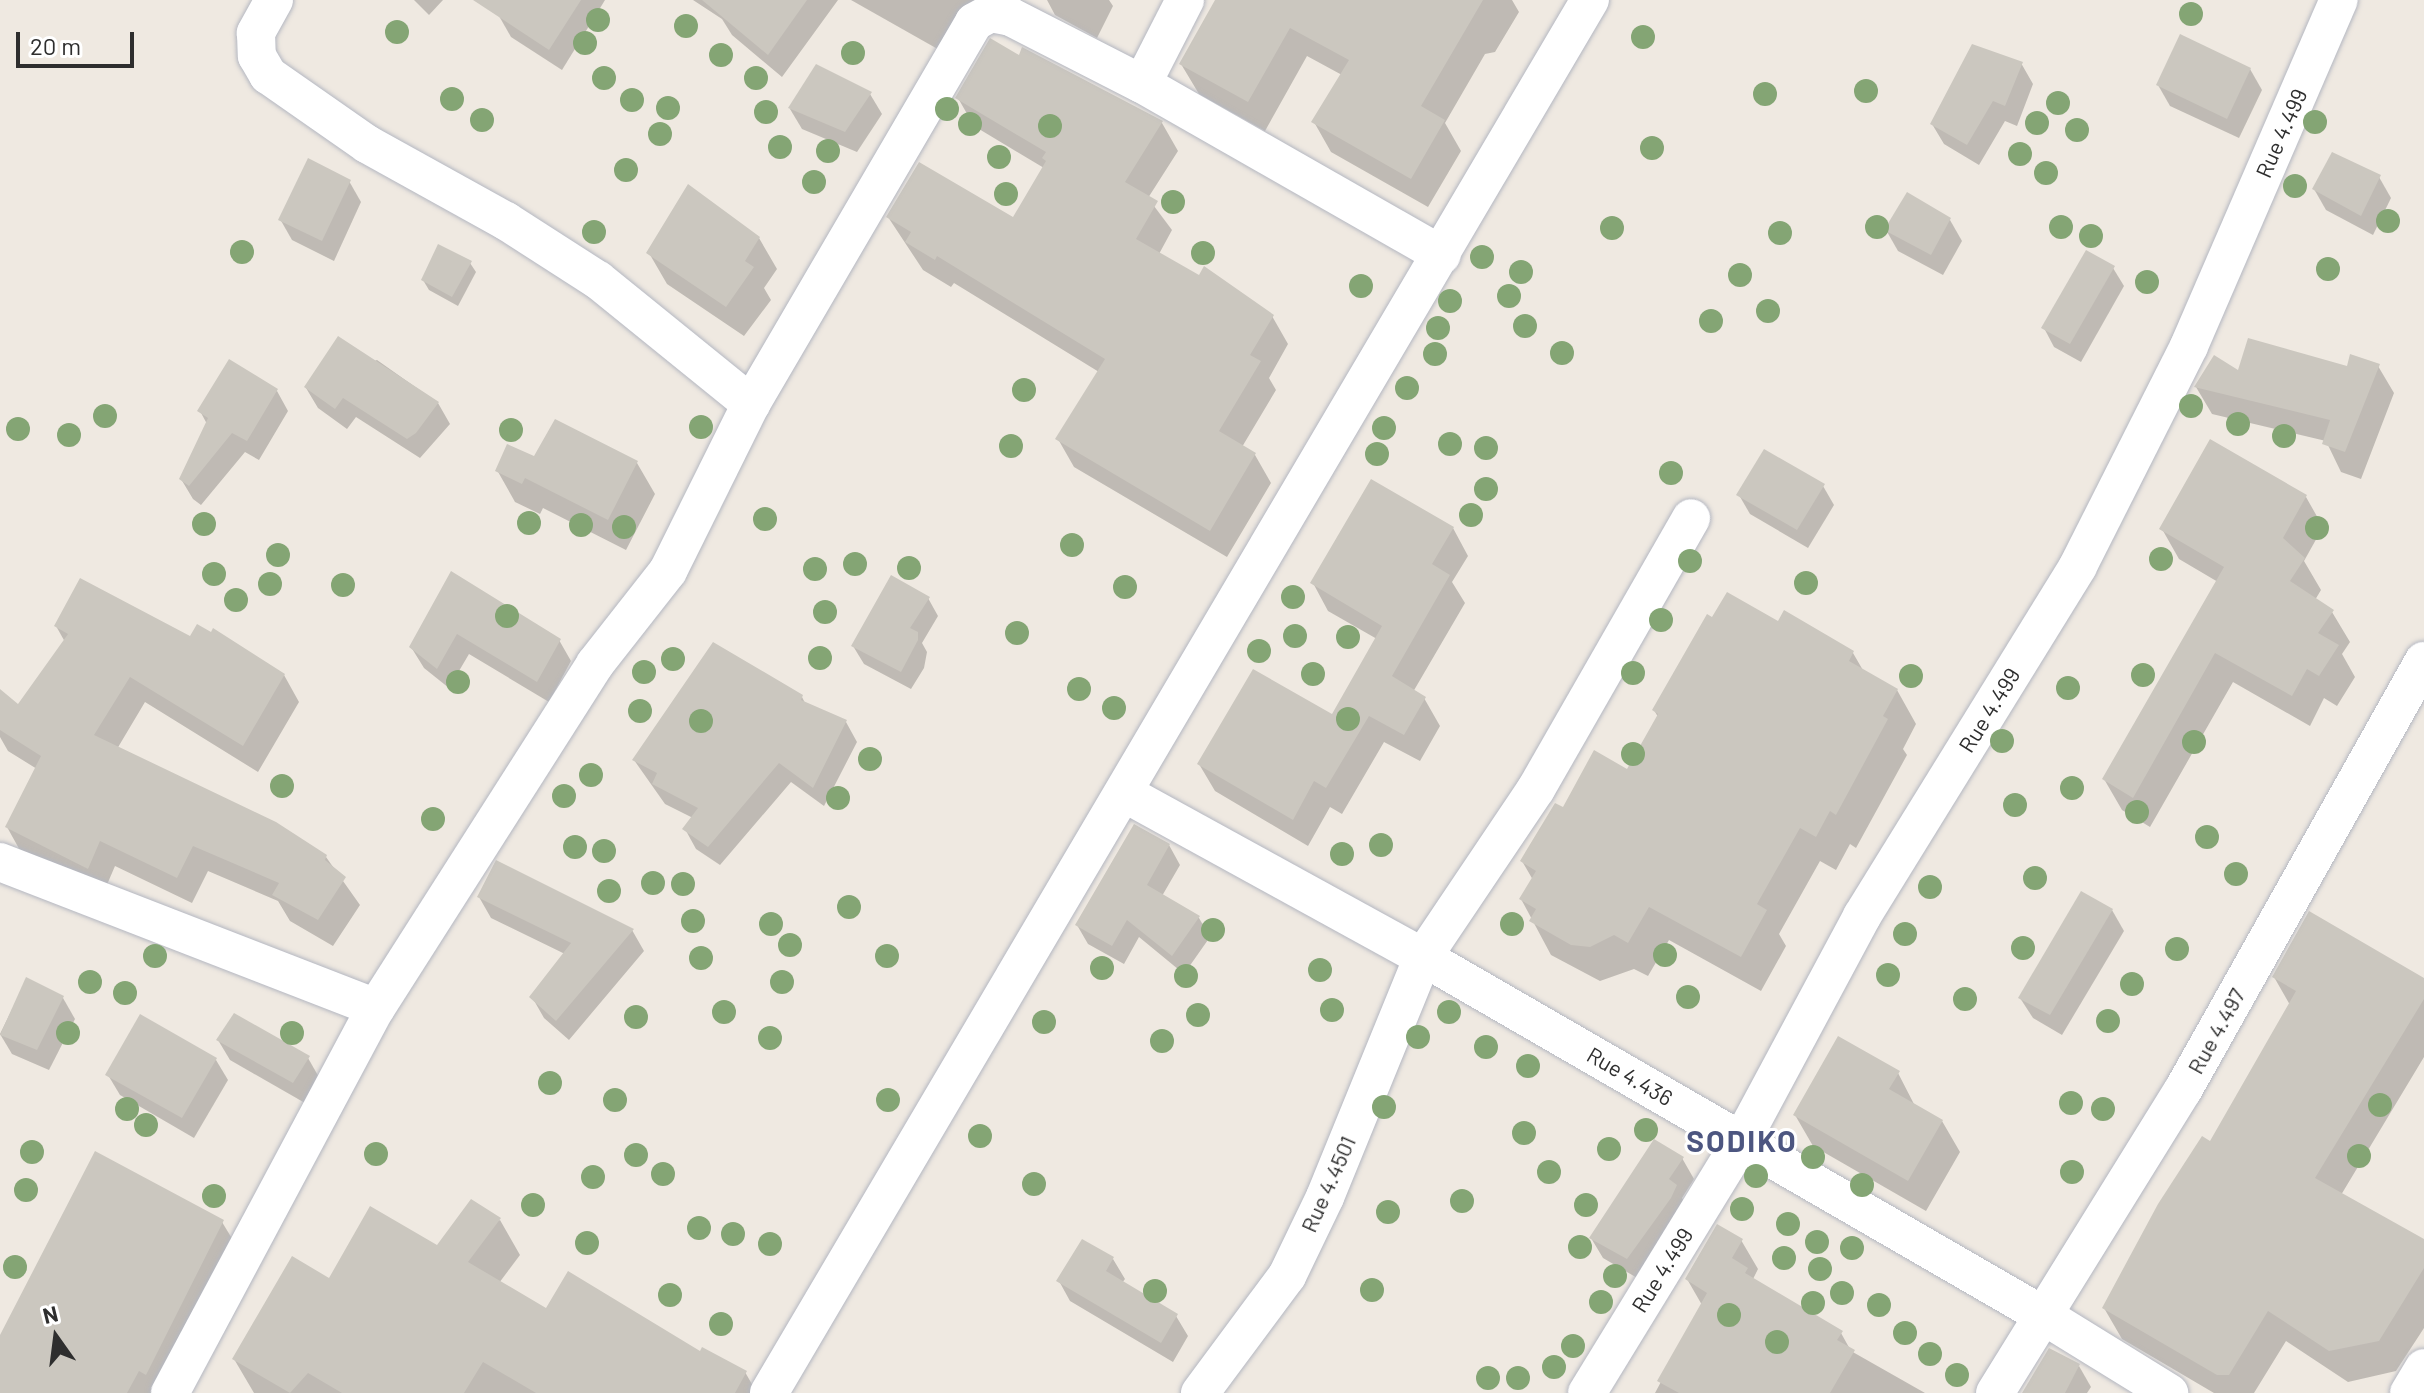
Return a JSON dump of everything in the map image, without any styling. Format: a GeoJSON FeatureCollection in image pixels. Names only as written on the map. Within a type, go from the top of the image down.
{"type":"FeatureCollection","features":[{"type":"Feature","properties":{"kind":"street"},"geometry":{"type":"LineString","coordinates":[[274,0],[256,33],[257,56],[268,75],[367,144],[506,221],[598,280],[751,404]]}},
{"type":"Feature","properties":{"kind":"street"},"geometry":{"type":"LineString","coordinates":[[1142,84],[1185,0]]}},
{"type":"Feature","properties":{"kind":"street"},"geometry":{"type":"LineString","coordinates":[[769,1393],[1126,794],[1590,0]]}},
{"type":"Feature","properties":{"kind":"street","name":"Rue 4.499"},"geometry":{"type":"LineString","coordinates":[[1587,1393],[1742,1140],[1862,916],[2078,566],[2189,346],[2339,0]]}},
{"type":"Feature","properties":{"kind":"street"},"geometry":{"type":"LineString","coordinates":[[170,1393],[376,1008],[578,689],[668,571],[751,404],[974,22],[991,13],[1011,17],[1142,84],[1442,255]]}},
{"type":"Feature","properties":{"kind":"street","name":"Rue 4.4501"},"geometry":{"type":"LineString","coordinates":[[1200,1393],[1287,1276],[1325,1197],[1423,957],[1536,789],[1691,518]]}},
{"type":"Feature","properties":{"kind":"street","name":"Rue 4.497"},"geometry":{"type":"LineString","coordinates":[[1995,1393],[2046,1317],[2183,1090],[2424,661]]}},
{"type":"Feature","properties":{"kind":"street","name":"Rue 4.436"},"geometry":{"type":"LineString","coordinates":[[1126,794],[1423,957],[1742,1140],[2046,1317],[2169,1393]]}},
{"type":"Feature","properties":{"kind":"street"},"geometry":{"type":"LineString","coordinates":[[0,862],[376,1008]]}},
{"type":"Feature","properties":{"kind":"street"},"geometry":{"type":"LineString","coordinates":[[2409,1393],[2424,1368]]}},
{"type":"Feature","properties":{"kind":"building"},"geometry":{"type":"Polygon","coordinates":[[[473,0],[581,0],[549,50],[473,0]]]}},
{"type":"Feature","properties":{"kind":"building"},"geometry":{"type":"Polygon","coordinates":[[[702,0],[807,0],[768,55],[702,0]]]}},
{"type":"Feature","properties":{"kind":"building"},"geometry":{"type":"Polygon","coordinates":[[[1215,0],[1483,0],[1421,106],[1445,120],[1411,179],[1311,122],[1349,60],[1290,28],[1248,102],[1179,64],[1215,0]]]}},
{"type":"Feature","properties":{"kind":"building"},"geometry":{"type":"Polygon","coordinates":[[[2180,34],[2251,68],[2227,119],[2156,85],[2180,34]]]}},
{"type":"Feature","properties":{"kind":"building"},"geometry":{"type":"Polygon","coordinates":[[[990,38],[1019,55],[1022,47],[1163,121],[1125,182],[1158,201],[1136,239],[1199,275],[1204,266],[1274,315],[1250,355],[1261,361],[1219,431],[1256,453],[1210,531],[1055,439],[1105,359],[937,256],[935,260],[905,242],[911,232],[886,217],[919,162],[1013,217],[1046,161],[1042,158],[1046,152],[955,98],[990,38]]]}},
{"type":"Feature","properties":{"kind":"building"},"geometry":{"type":"Polygon","coordinates":[[[1972,44],[2023,62],[2005,106],[1993,101],[1967,145],[1930,124],[1972,44]]]}},
{"type":"Feature","properties":{"kind":"building"},"geometry":{"type":"Polygon","coordinates":[[[816,64],[872,92],[845,132],[788,108],[816,64]]]}},
{"type":"Feature","properties":{"kind":"building"},"geometry":{"type":"Polygon","coordinates":[[[2332,152],[2381,175],[2361,216],[2312,189],[2332,152]]]}},
{"type":"Feature","properties":{"kind":"building"},"geometry":{"type":"Polygon","coordinates":[[[308,158],[351,180],[322,241],[278,220],[308,158]]]}},
{"type":"Feature","properties":{"kind":"building"},"geometry":{"type":"Polygon","coordinates":[[[688,184],[760,237],[745,261],[754,267],[726,307],[646,253],[688,184]]]}},
{"type":"Feature","properties":{"kind":"building"},"geometry":{"type":"Polygon","coordinates":[[[1907,192],[1951,218],[1931,255],[1884,230],[1907,192]]]}},
{"type":"Feature","properties":{"kind":"building"},"geometry":{"type":"Polygon","coordinates":[[[438,244],[472,261],[452,297],[421,280],[438,244]]]}},
{"type":"Feature","properties":{"kind":"building"},"geometry":{"type":"Polygon","coordinates":[[[2086,250],[2115,266],[2070,344],[2041,328],[2086,250]]]}},
{"type":"Feature","properties":{"kind":"building"},"geometry":{"type":"Polygon","coordinates":[[[338,336],[439,402],[416,433],[407,439],[343,398],[335,409],[304,387],[338,336]]]}},
{"type":"Feature","properties":{"kind":"building"},"geometry":{"type":"Polygon","coordinates":[[[2248,338],[2347,366],[2350,354],[2380,364],[2345,452],[2322,444],[2330,420],[2194,387],[2214,355],[2238,370],[2248,338]]]}},
{"type":"Feature","properties":{"kind":"building"},"geometry":{"type":"Polygon","coordinates":[[[229,359],[278,389],[247,441],[232,433],[189,486],[179,479],[208,418],[197,411],[229,359]]]}},
{"type":"Feature","properties":{"kind":"building"},"geometry":{"type":"Polygon","coordinates":[[[555,419],[638,461],[608,520],[525,478],[522,484],[495,471],[507,444],[534,456],[555,419]]]}},
{"type":"Feature","properties":{"kind":"building"},"geometry":{"type":"Polygon","coordinates":[[[2210,439],[2307,495],[2283,538],[2305,558],[2290,581],[2334,610],[2318,633],[2339,645],[2319,676],[2307,669],[2292,696],[2215,653],[2133,798],[2102,779],[2224,567],[2159,529],[2210,439]]]}},
{"type":"Feature","properties":{"kind":"building"},"geometry":{"type":"Polygon","coordinates":[[[1764,449],[1825,484],[1797,530],[1736,495],[1764,449]]]}},
{"type":"Feature","properties":{"kind":"building"},"geometry":{"type":"Polygon","coordinates":[[[1371,479],[1454,527],[1432,564],[1450,575],[1392,676],[1426,697],[1404,735],[1369,716],[1326,788],[1314,781],[1293,820],[1197,764],[1253,669],[1332,714],[1382,626],[1310,583],[1371,479]]]}},
{"type":"Feature","properties":{"kind":"building"},"geometry":{"type":"Polygon","coordinates":[[[451,571],[561,639],[537,682],[457,634],[437,669],[409,647],[451,571]]]}},
{"type":"Feature","properties":{"kind":"building"},"geometry":{"type":"Polygon","coordinates":[[[891,575],[930,597],[910,628],[918,632],[918,640],[901,672],[851,646],[891,575]]]}},
{"type":"Feature","properties":{"kind":"building"},"geometry":{"type":"Polygon","coordinates":[[[80,578],[190,636],[197,624],[211,632],[213,628],[285,674],[243,746],[130,677],[94,735],[276,822],[327,855],[325,860],[346,877],[318,920],[272,895],[279,883],[193,846],[177,878],[100,841],[88,869],[5,827],[41,756],[0,730],[0,689],[18,704],[68,634],[54,626],[80,578]]]}},
{"type":"Feature","properties":{"kind":"building"},"geometry":{"type":"Polygon","coordinates":[[[1727,592],[1778,621],[1784,610],[1854,651],[1849,661],[1898,689],[1883,716],[1888,719],[1836,815],[1830,811],[1816,837],[1800,828],[1757,904],[1767,910],[1741,957],[1649,907],[1628,943],[1614,935],[1590,947],[1571,945],[1529,921],[1536,909],[1519,899],[1536,871],[1520,861],[1555,803],[1563,807],[1594,750],[1627,769],[1658,714],[1652,710],[1707,614],[1712,617],[1727,592]]]}},
{"type":"Feature","properties":{"kind":"building"},"geometry":{"type":"Polygon","coordinates":[[[713,642],[803,695],[801,700],[847,720],[813,788],[779,763],[708,847],[682,829],[698,808],[652,784],[657,773],[632,760],[713,642]]]}},
{"type":"Feature","properties":{"kind":"building"},"geometry":{"type":"Polygon","coordinates":[[[1134,824],[1170,844],[1147,885],[1200,916],[1172,956],[1127,920],[1112,946],[1075,925],[1134,824]]]}},
{"type":"Feature","properties":{"kind":"building"},"geometry":{"type":"Polygon","coordinates":[[[496,860],[634,929],[556,1021],[529,997],[571,943],[477,897],[496,860]]]}},
{"type":"Feature","properties":{"kind":"building"},"geometry":{"type":"Polygon","coordinates":[[[2081,891],[2113,909],[2050,1015],[2018,998],[2081,891]]]}},
{"type":"Feature","properties":{"kind":"building"},"geometry":{"type":"Polygon","coordinates":[[[2309,911],[2424,978],[2424,999],[2315,1178],[2424,1239],[2424,1268],[2379,1341],[2329,1351],[2268,1311],[2229,1375],[2217,1375],[2102,1308],[2158,1204],[2202,1136],[2210,1141],[2296,991],[2272,977],[2309,911]]]}},
{"type":"Feature","properties":{"kind":"building"},"geometry":{"type":"Polygon","coordinates":[[[26,977],[64,996],[37,1050],[0,1035],[26,977]]]}},
{"type":"Feature","properties":{"kind":"building"},"geometry":{"type":"Polygon","coordinates":[[[234,1013],[310,1056],[293,1083],[216,1040],[234,1013]]]}},
{"type":"Feature","properties":{"kind":"building"},"geometry":{"type":"Polygon","coordinates":[[[140,1014],[217,1058],[182,1118],[105,1075],[140,1014]]]}},
{"type":"Feature","properties":{"kind":"building"},"geometry":{"type":"Polygon","coordinates":[[[1838,1036],[1900,1071],[1889,1089],[1943,1120],[1908,1181],[1793,1115],[1838,1036]]]}},
{"type":"Feature","properties":{"kind":"building"},"geometry":{"type":"Polygon","coordinates":[[[1654,1139],[1684,1157],[1669,1179],[1677,1185],[1671,1198],[1627,1259],[1589,1238],[1654,1139]]]}},
{"type":"Feature","properties":{"kind":"building"},"geometry":{"type":"Polygon","coordinates":[[[95,1151],[224,1220],[146,1375],[139,1371],[127,1393],[0,1393],[0,1335],[95,1151]]]}},
{"type":"Feature","properties":{"kind":"building"},"geometry":{"type":"Polygon","coordinates":[[[471,1199],[501,1218],[468,1262],[546,1308],[568,1271],[700,1351],[702,1347],[747,1371],[735,1393],[536,1393],[483,1362],[464,1393],[342,1393],[308,1373],[290,1393],[232,1359],[292,1256],[329,1278],[370,1206],[437,1245],[471,1199]]]}},
{"type":"Feature","properties":{"kind":"building"},"geometry":{"type":"Polygon","coordinates":[[[1717,1224],[1743,1239],[1732,1258],[1748,1268],[1745,1273],[1843,1331],[1837,1340],[1855,1350],[1830,1393],[1679,1393],[1657,1381],[1707,1293],[1685,1279],[1717,1224]]]}},
{"type":"Feature","properties":{"kind":"building"},"geometry":{"type":"Polygon","coordinates":[[[1082,1239],[1114,1257],[1106,1271],[1178,1314],[1161,1343],[1056,1281],[1082,1239]]]}},
{"type":"Feature","properties":{"kind":"building"},"geometry":{"type":"Polygon","coordinates":[[[2049,1348],[2080,1364],[2065,1393],[2022,1393],[2049,1348]]]}},
{"type":"Feature","properties":{"kind":"district","name":"SODIKO"},"geometry":{"type":"Point","coordinates":[1742,1140]}}]}
